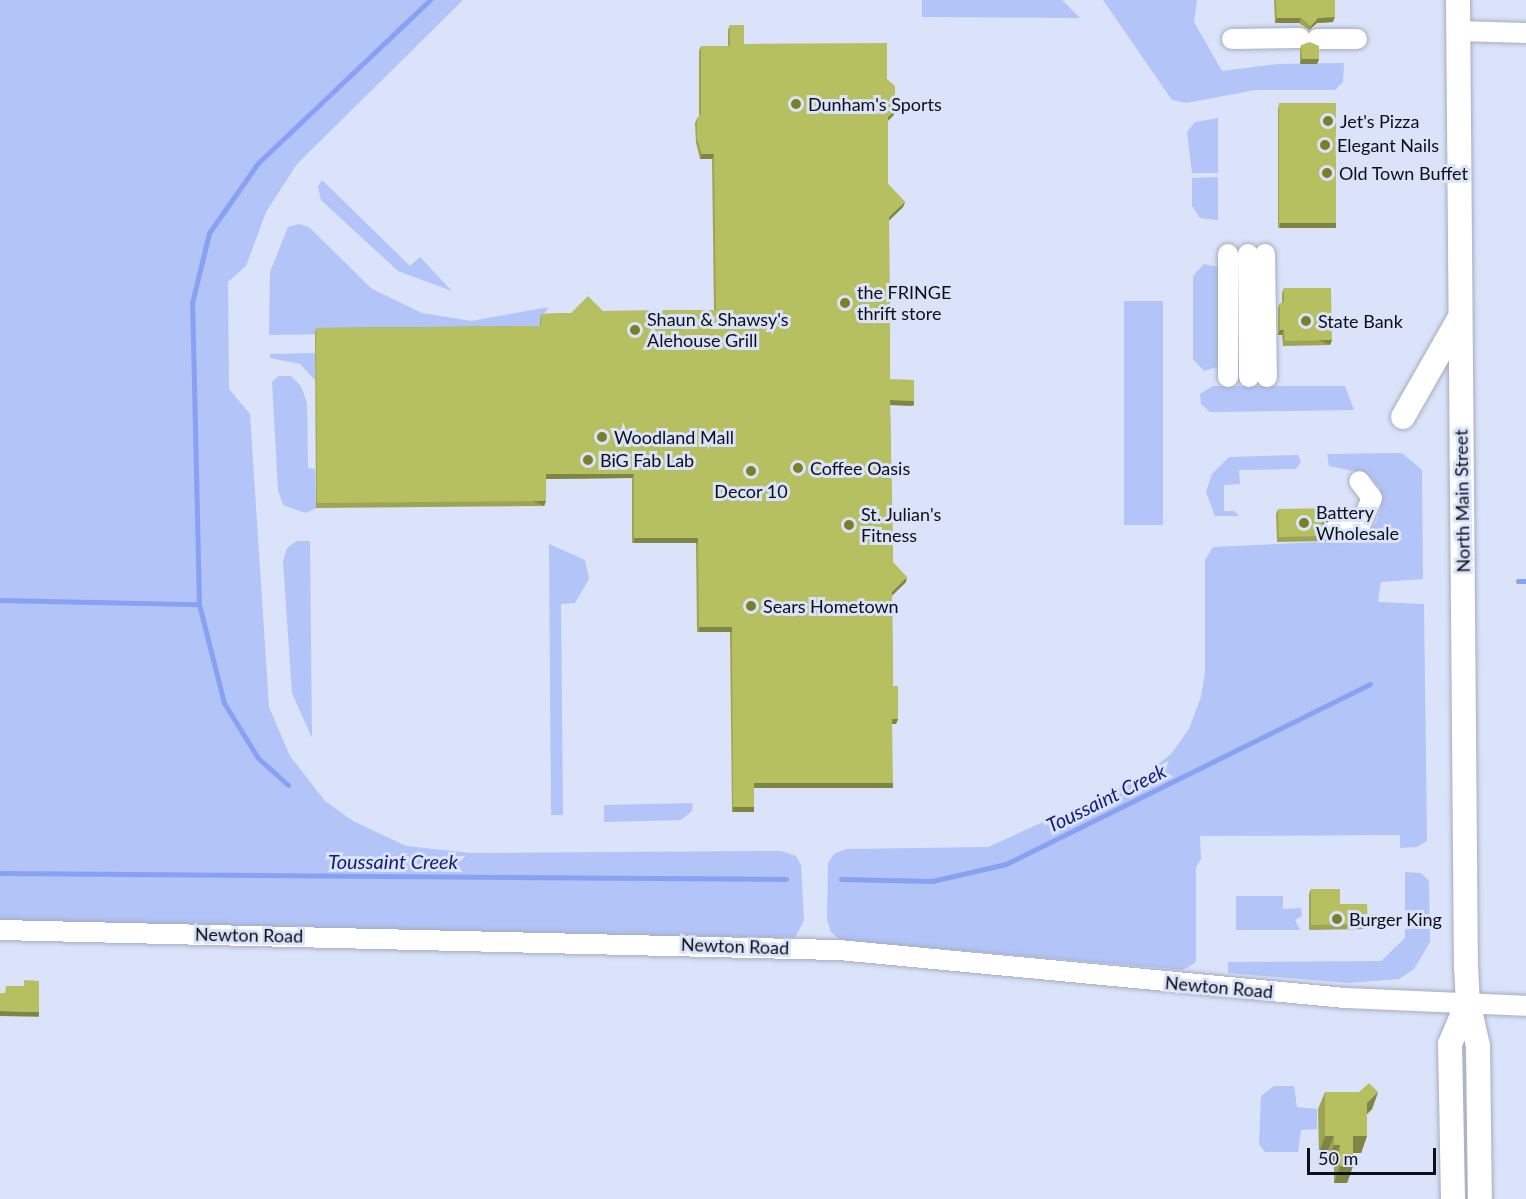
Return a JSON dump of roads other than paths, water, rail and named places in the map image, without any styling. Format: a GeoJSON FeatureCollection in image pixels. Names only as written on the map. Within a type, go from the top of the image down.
{"type":"FeatureCollection","features":[{"type":"Feature","properties":{"kind":"main road","name":"North Main Street"},"geometry":{"type":"LineString","coordinates":[[1458,0],[1468,1001]]}},
{"type":"Feature","properties":{"kind":"main road"},"geometry":{"type":"LineString","coordinates":[[1403,417],[1418,396],[1461,316]]}},
{"type":"Feature","properties":{"kind":"main road"},"geometry":{"type":"LineString","coordinates":[[1453,1199],[1450,1044],[1468,1001]]}},
{"type":"Feature","properties":{"kind":"main road"},"geometry":{"type":"LineString","coordinates":[[1468,1001],[1478,1046],[1480,1199]]}},
{"type":"Feature","properties":{"kind":"street"},"geometry":{"type":"LineString","coordinates":[[1458,31],[1526,33]]}},
{"type":"Feature","properties":{"kind":"street"},"geometry":{"type":"LineString","coordinates":[[1232,39],[1357,39]]}},
{"type":"Feature","properties":{"kind":"street"},"geometry":{"type":"LineString","coordinates":[[1248,377],[1247,254],[1248,377]]}},
{"type":"Feature","properties":{"kind":"street"},"geometry":{"type":"LineString","coordinates":[[1332,531],[1360,526],[1372,498],[1359,481]]}},
{"type":"Feature","properties":{"kind":"street","name":"Newton Road"},"geometry":{"type":"LineString","coordinates":[[0,930],[839,950],[1345,998],[1468,1001],[1526,1006]]}},
{"type":"Feature","properties":{"kind":"waterway"},"geometry":{"type":"LineString","coordinates":[[288,785],[258,758],[224,703],[199,604],[192,303],[209,233],[258,163],[430,0]]}},
{"type":"Feature","properties":{"kind":"waterway","name":"Toussaint Creek"},"geometry":{"type":"LineString","coordinates":[[1518,581],[1526,581]]}},
{"type":"Feature","properties":{"kind":"waterway"},"geometry":{"type":"LineString","coordinates":[[0,600],[199,604]]}},
{"type":"Feature","properties":{"kind":"waterway","name":"Toussaint Creek"},"geometry":{"type":"LineString","coordinates":[[841,879],[932,881],[1006,864],[1370,684]]}},
{"type":"Feature","properties":{"kind":"waterway","name":"Toussaint Creek"},"geometry":{"type":"LineString","coordinates":[[0,873],[786,879]]}},
{"type":"Feature","properties":{"kind":"place","name":"Dunham's Sports"},"geometry":{"type":"Point","coordinates":[796,104]}},
{"type":"Feature","properties":{"kind":"place","name":"Jet's Pizza"},"geometry":{"type":"Point","coordinates":[1328,121]}},
{"type":"Feature","properties":{"kind":"place","name":"Elegant Nails"},"geometry":{"type":"Point","coordinates":[1325,145]}},
{"type":"Feature","properties":{"kind":"place","name":"Old Town Buffet"},"geometry":{"type":"Point","coordinates":[1327,173]}},
{"type":"Feature","properties":{"kind":"place","name":"the FRINGE thrift store"},"geometry":{"type":"Point","coordinates":[845,303]}},
{"type":"Feature","properties":{"kind":"place","name":"State Bank"},"geometry":{"type":"Point","coordinates":[1306,321]}},
{"type":"Feature","properties":{"kind":"place","name":"Shaun & Shawsy's Alehouse Grill"},"geometry":{"type":"Point","coordinates":[635,330]}},
{"type":"Feature","properties":{"kind":"place","name":"Woodland Mall"},"geometry":{"type":"Point","coordinates":[602,437]}},
{"type":"Feature","properties":{"kind":"place","name":"BiG Fab Lab"},"geometry":{"type":"Point","coordinates":[588,460]}},
{"type":"Feature","properties":{"kind":"place","name":"Coffee Oasis"},"geometry":{"type":"Point","coordinates":[798,468]}},
{"type":"Feature","properties":{"kind":"place","name":"Decor 10"},"geometry":{"type":"Point","coordinates":[751,471]}},
{"type":"Feature","properties":{"kind":"place","name":"Battery Wholesale"},"geometry":{"type":"Point","coordinates":[1304,523]}},
{"type":"Feature","properties":{"kind":"place","name":"St. Julian's Fitness"},"geometry":{"type":"Point","coordinates":[849,525]}},
{"type":"Feature","properties":{"kind":"place","name":"Sears Hometown"},"geometry":{"type":"Point","coordinates":[751,606]}},
{"type":"Feature","properties":{"kind":"place","name":"Burger King"},"geometry":{"type":"Point","coordinates":[1337,919]}}]}
